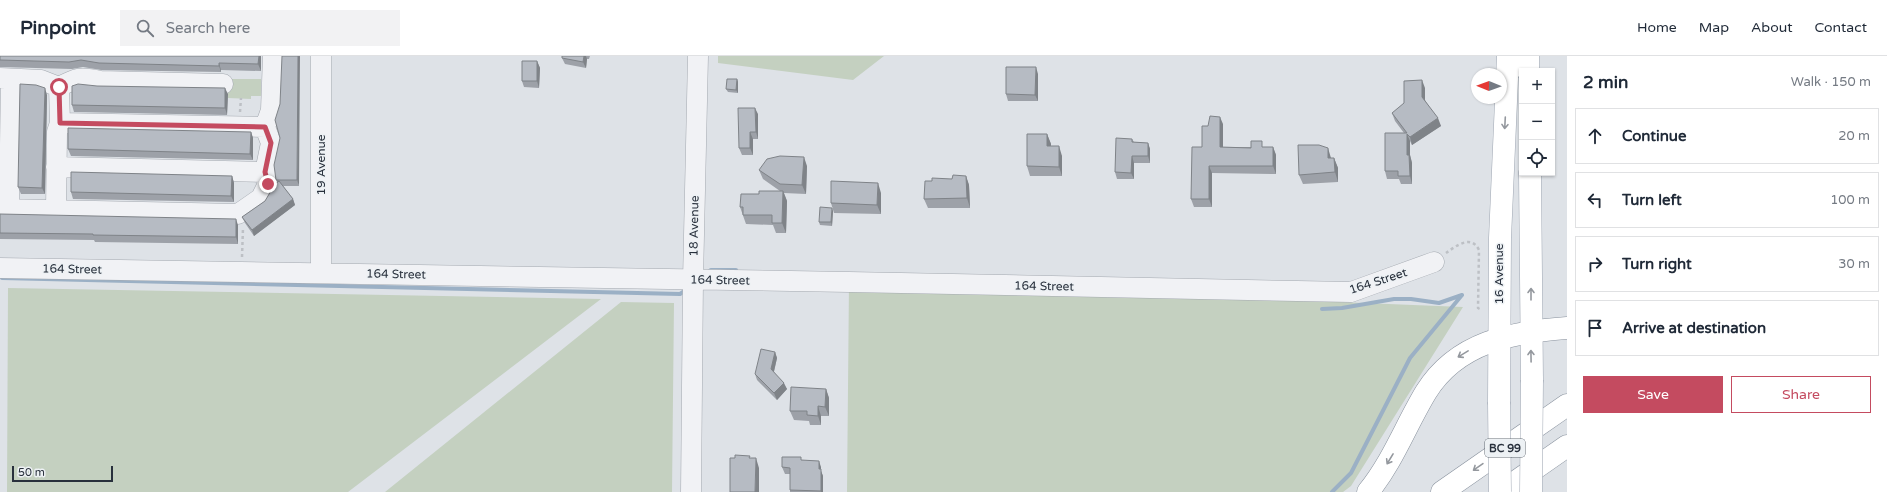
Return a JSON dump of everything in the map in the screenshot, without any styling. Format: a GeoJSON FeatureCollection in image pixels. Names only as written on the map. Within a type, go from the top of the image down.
{"type":"FeatureCollection","features":[{"type":"Feature","properties":{"kind":"main road","name":"16 Avenue"},"geometry":{"type":"LineString","coordinates":[[1500,492],[1500,238],[1508,56]]}},
{"type":"Feature","properties":{"kind":"main road"},"geometry":{"type":"LineString","coordinates":[[1528,56],[1528,68]]}},
{"type":"Feature","properties":{"kind":"main road"},"geometry":{"type":"LineString","coordinates":[[1530,176],[1532,380],[1531,492]]}},
{"type":"Feature","properties":{"kind":"main road"},"geometry":{"type":"LineString","coordinates":[[1368,492],[1390,461],[1426,392],[1438,375],[1450,362],[1465,352],[1499,338],[1567,328]]}},
{"type":"Feature","properties":{"kind":"main road","name":"BC 99"},"geometry":{"type":"LineString","coordinates":[[1442,492],[1567,405]]}},
{"type":"Feature","properties":{"kind":"main road","name":"BC 99"},"geometry":{"type":"LineString","coordinates":[[1500,492],[1567,446]]}},
{"type":"Feature","properties":{"kind":"street"},"geometry":{"type":"LineString","coordinates":[[59,87],[41,80],[6,78],[5,209],[238,214],[261,198],[268,184],[265,172],[271,143],[265,127],[271,110],[272,56]]}},
{"type":"Feature","properties":{"kind":"street","name":"19 Avenue"},"geometry":{"type":"LineString","coordinates":[[321,56],[321,273]]}},
{"type":"Feature","properties":{"kind":"street","name":"18 Avenue"},"geometry":{"type":"LineString","coordinates":[[691,492],[693,280],[698,56]]}},
{"type":"Feature","properties":{"kind":"street"},"geometry":{"type":"LineString","coordinates":[[59,87],[77,77],[87,77],[100,81],[223,84]]}},
{"type":"Feature","properties":{"kind":"street"},"geometry":{"type":"LineString","coordinates":[[56,210],[57,132],[60,123],[59,87]]}},
{"type":"Feature","properties":{"kind":"street"},"geometry":{"type":"LineString","coordinates":[[60,123],[265,127]]}},
{"type":"Feature","properties":{"kind":"street"},"geometry":{"type":"LineString","coordinates":[[56,167],[265,172]]}},
{"type":"Feature","properties":{"kind":"street","name":"164 Street"},"geometry":{"type":"LineString","coordinates":[[0,268],[1351,292],[1434,262]]}},
{"type":"Feature","properties":{"kind":"path"},"geometry":{"type":"LineString","coordinates":[[238,214],[243,227],[242,257]]}},
{"type":"Feature","properties":{"kind":"path"},"geometry":{"type":"LineString","coordinates":[[1434,262],[1461,242],[1471,242],[1477,246],[1479,250],[1478,308],[1484,312]]}},
{"type":"Feature","properties":{"kind":"green space"},"geometry":{"type":"Polygon","coordinates":[[[718,56],[884,56],[853,80],[718,63],[718,56]]]}},
{"type":"Feature","properties":{"kind":"green space"},"geometry":{"type":"Polygon","coordinates":[[[228,79],[261,79],[261,96],[251,96],[251,99],[228,98],[228,79]]]}},
{"type":"Feature","properties":{"kind":"green space"},"geometry":{"type":"Polygon","coordinates":[[[849,282],[1463,307],[1351,486],[1343,492],[847,492],[849,282]]]}},
{"type":"Feature","properties":{"kind":"green space"},"geometry":{"type":"Polygon","coordinates":[[[8,288],[601,299],[348,492],[7,492],[8,288]]]}},
{"type":"Feature","properties":{"kind":"green space"},"geometry":{"type":"Polygon","coordinates":[[[621,302],[674,303],[672,492],[385,492],[621,302]]]}},
{"type":"Feature","properties":{"kind":"building"},"geometry":{"type":"Polygon","coordinates":[[[0,56],[259,56],[258,64],[219,63],[219,66],[99,63],[81,60],[69,62],[0,60],[0,56]]]}},
{"type":"Feature","properties":{"kind":"building"},"geometry":{"type":"Polygon","coordinates":[[[282,56],[298,56],[297,180],[276,180],[274,165],[280,138],[275,120],[280,104],[282,56]]]}},
{"type":"Feature","properties":{"kind":"building"},"geometry":{"type":"Polygon","coordinates":[[[562,56],[584,56],[583,62],[562,58],[562,56]]]}},
{"type":"Feature","properties":{"kind":"building"},"geometry":{"type":"Polygon","coordinates":[[[522,61],[537,61],[537,81],[522,81],[522,61]]]}},
{"type":"Feature","properties":{"kind":"building"},"geometry":{"type":"Polygon","coordinates":[[[1006,67],[1036,67],[1035,95],[1006,94],[1006,67]]]}},
{"type":"Feature","properties":{"kind":"building"},"geometry":{"type":"Polygon","coordinates":[[[727,79],[737,79],[736,90],[726,89],[727,79]]]}},
{"type":"Feature","properties":{"kind":"building"},"geometry":{"type":"Polygon","coordinates":[[[1422,80],[1422,97],[1438,118],[1410,137],[1407,134],[1407,155],[1409,155],[1410,176],[1398,176],[1398,171],[1385,171],[1385,133],[1407,133],[1392,113],[1404,103],[1404,81],[1422,80]]]}},
{"type":"Feature","properties":{"kind":"building"},"geometry":{"type":"Polygon","coordinates":[[[20,84],[36,85],[45,88],[42,188],[18,187],[20,84]]]}},
{"type":"Feature","properties":{"kind":"building"},"geometry":{"type":"Polygon","coordinates":[[[78,84],[97,86],[225,88],[225,108],[72,105],[72,86],[78,84]]]}},
{"type":"Feature","properties":{"kind":"building"},"geometry":{"type":"Polygon","coordinates":[[[738,108],[755,108],[756,132],[750,132],[750,148],[739,148],[738,108]]]}},
{"type":"Feature","properties":{"kind":"building"},"geometry":{"type":"Polygon","coordinates":[[[1210,116],[1220,117],[1220,147],[1251,148],[1251,141],[1262,141],[1262,147],[1273,147],[1273,166],[1209,166],[1209,199],[1191,199],[1192,147],[1202,147],[1202,126],[1208,126],[1210,116]]]}},
{"type":"Feature","properties":{"kind":"building"},"geometry":{"type":"Polygon","coordinates":[[[68,128],[251,132],[250,154],[68,149],[68,128]]]}},
{"type":"Feature","properties":{"kind":"building"},"geometry":{"type":"Polygon","coordinates":[[[1027,134],[1047,134],[1047,146],[1059,146],[1059,167],[1027,166],[1027,134]]]}},
{"type":"Feature","properties":{"kind":"building"},"geometry":{"type":"Polygon","coordinates":[[[1116,138],[1132,139],[1132,142],[1148,143],[1148,156],[1132,156],[1131,173],[1115,172],[1116,138]]]}},
{"type":"Feature","properties":{"kind":"building"},"geometry":{"type":"Polygon","coordinates":[[[1298,145],[1319,145],[1328,148],[1328,158],[1334,158],[1335,172],[1299,175],[1298,145]]]}},
{"type":"Feature","properties":{"kind":"building"},"geometry":{"type":"Polygon","coordinates":[[[780,156],[804,157],[802,185],[780,184],[759,170],[767,159],[780,156]]]}},
{"type":"Feature","properties":{"kind":"building"},"geometry":{"type":"Polygon","coordinates":[[[71,172],[232,176],[231,196],[71,192],[71,172]]]}},
{"type":"Feature","properties":{"kind":"building"},"geometry":{"type":"Polygon","coordinates":[[[953,175],[966,176],[967,198],[924,199],[925,181],[932,181],[932,178],[952,179],[953,175]]]}},
{"type":"Feature","properties":{"kind":"building"},"geometry":{"type":"Polygon","coordinates":[[[279,181],[293,199],[252,230],[242,217],[265,201],[275,184],[279,181]]]}},
{"type":"Feature","properties":{"kind":"building"},"geometry":{"type":"Polygon","coordinates":[[[831,181],[878,183],[877,205],[831,203],[831,181]]]}},
{"type":"Feature","properties":{"kind":"building"},"geometry":{"type":"Polygon","coordinates":[[[759,191],[783,191],[782,223],[772,223],[772,215],[743,215],[743,207],[740,207],[741,194],[759,194],[759,191]]]}},
{"type":"Feature","properties":{"kind":"building"},"geometry":{"type":"Polygon","coordinates":[[[820,207],[832,208],[831,222],[819,222],[820,207]]]}},
{"type":"Feature","properties":{"kind":"building"},"geometry":{"type":"Polygon","coordinates":[[[0,214],[236,219],[236,237],[0,233],[0,214]]]}},
{"type":"Feature","properties":{"kind":"building"},"geometry":{"type":"Polygon","coordinates":[[[761,349],[775,352],[771,369],[784,383],[774,393],[755,374],[761,349]]]}},
{"type":"Feature","properties":{"kind":"building"},"geometry":{"type":"Polygon","coordinates":[[[791,387],[826,389],[825,407],[818,406],[818,416],[807,415],[807,411],[790,411],[791,387]]]}},
{"type":"Feature","properties":{"kind":"building"},"geometry":{"type":"Polygon","coordinates":[[[735,455],[756,458],[755,492],[730,492],[730,458],[735,458],[735,455]]]}},
{"type":"Feature","properties":{"kind":"building"},"geometry":{"type":"Polygon","coordinates":[[[782,457],[801,457],[801,460],[819,461],[819,469],[821,469],[821,491],[790,490],[790,468],[782,467],[782,457]]]}},
{"type":"Feature","properties":{"kind":"waterway"},"geometry":{"type":"LineString","coordinates":[[708,272],[711,270],[736,270]]}},
{"type":"Feature","properties":{"kind":"waterway"},"geometry":{"type":"LineString","coordinates":[[2,278],[680,294],[683,292]]}},
{"type":"Feature","properties":{"kind":"waterway"},"geometry":{"type":"LineString","coordinates":[[1322,309],[1342,308],[1394,299],[1411,299],[1439,303],[1462,295]]}},
{"type":"Feature","properties":{"kind":"waterway"},"geometry":{"type":"LineString","coordinates":[[1332,492],[1351,473],[1410,358],[1462,295]]}},
{"type":"Feature","properties":{"kind":"route"},"geometry":{"type":"LineString","coordinates":[[59,87],[60,123],[265,127],[271,143],[265,172],[268,184]]}}]}
